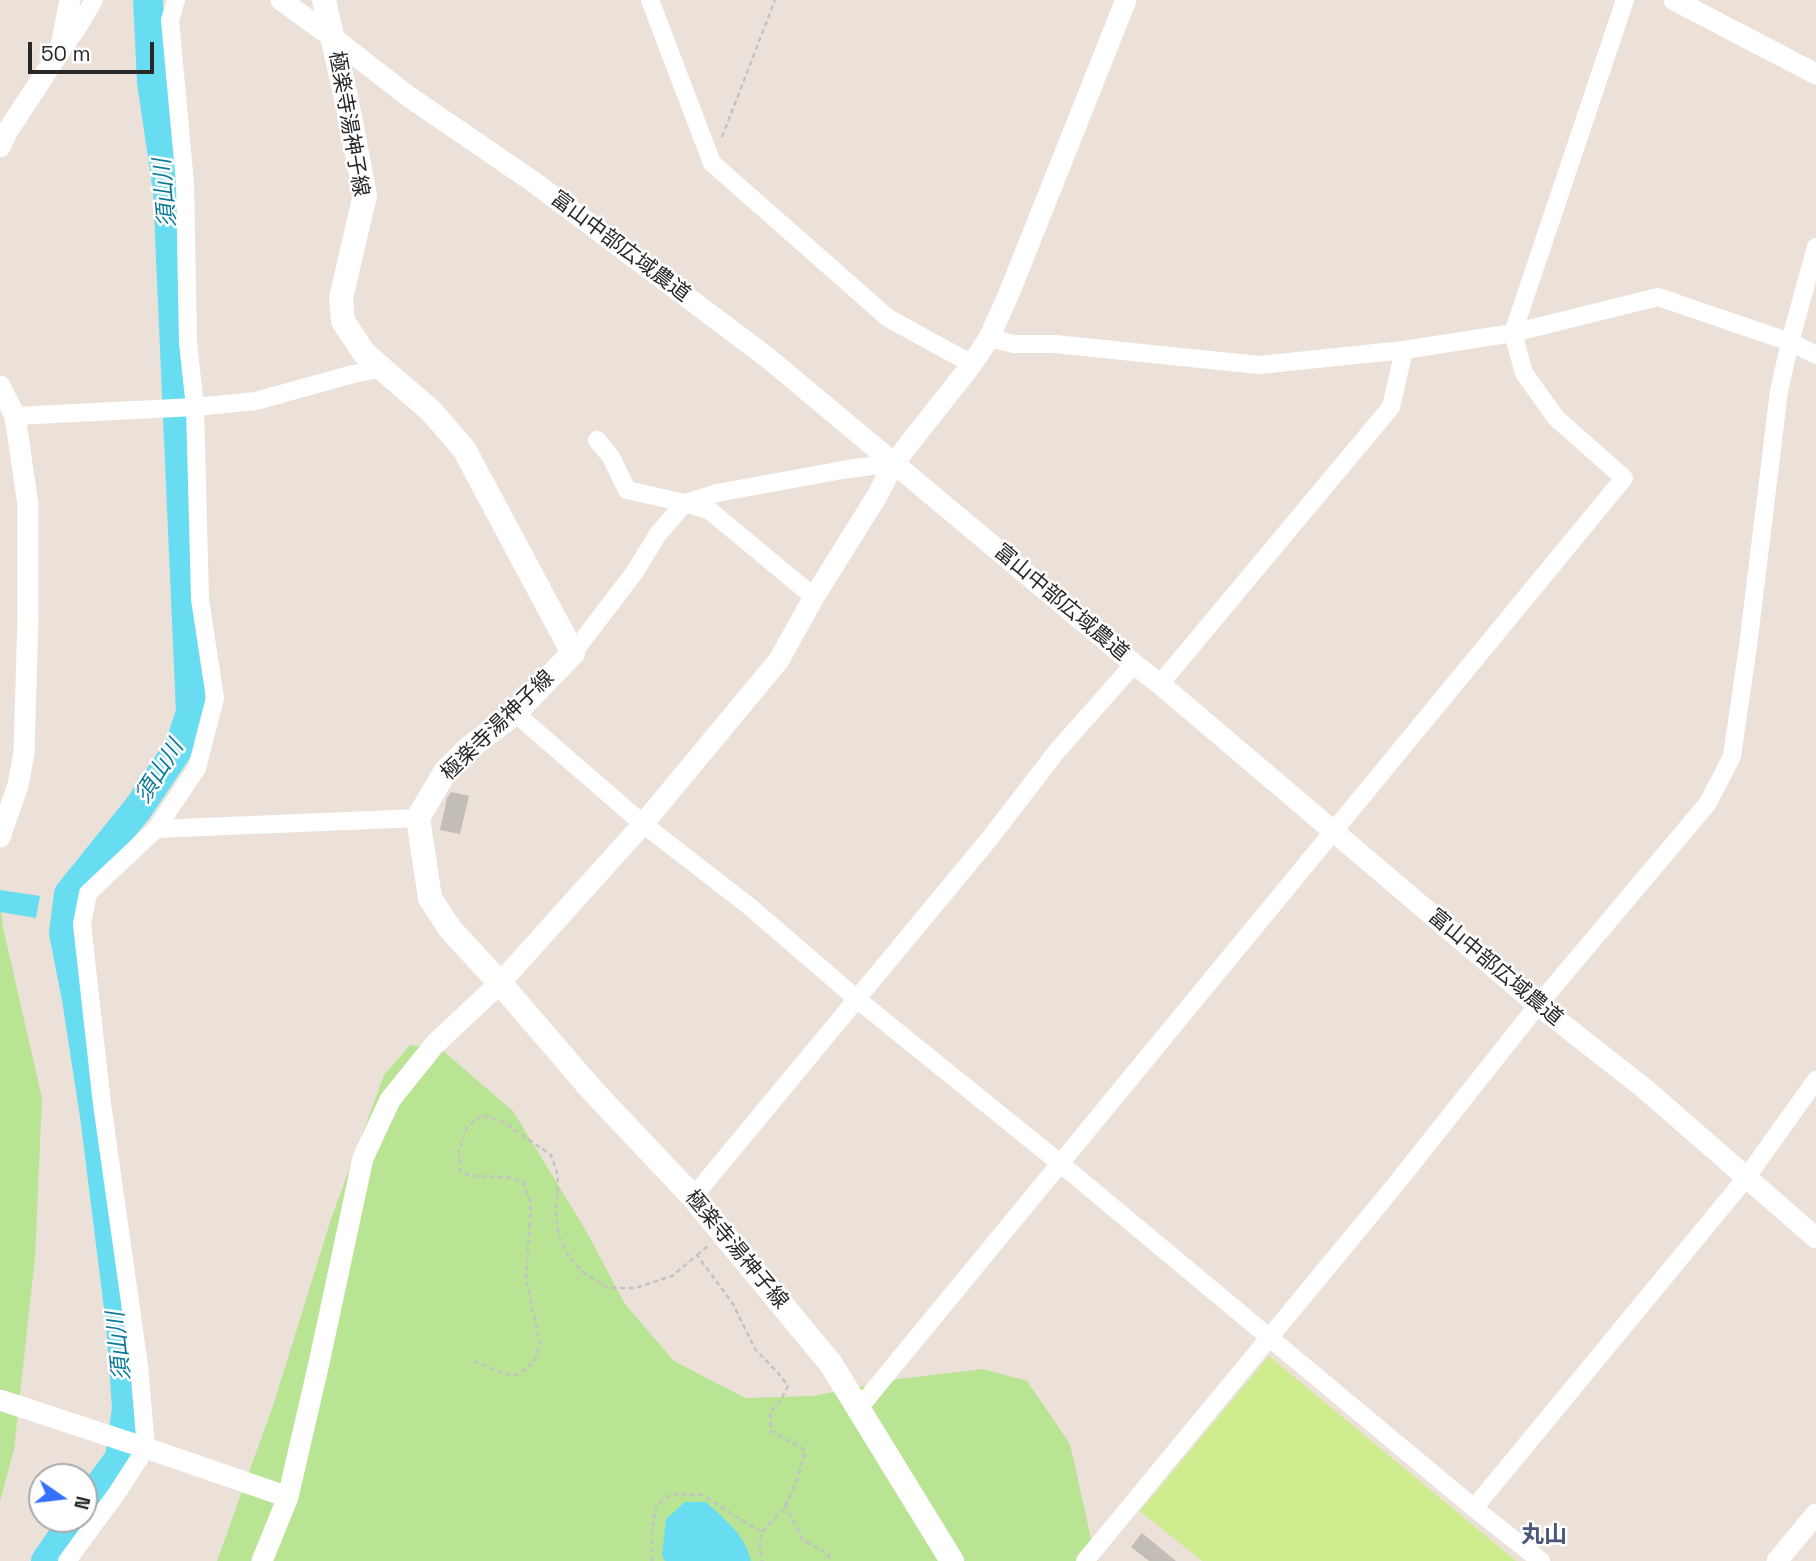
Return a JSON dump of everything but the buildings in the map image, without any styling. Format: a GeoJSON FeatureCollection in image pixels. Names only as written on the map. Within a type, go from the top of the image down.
{"type":"FeatureCollection","features":[{"type":"Feature","properties":{"kind":"main road","name":"極楽寺湯神子線"},"geometry":{"type":"LineString","coordinates":[[324,0],[365,195],[341,298],[343,321],[365,353],[431,411],[464,449],[573,653],[515,713],[469,748],[445,772],[418,817],[430,898],[450,929],[592,1090],[693,1198],[831,1364],[952,1561]]}},
{"type":"Feature","properties":{"kind":"street"},"geometry":{"type":"LineString","coordinates":[[60,51],[70,0]]}},
{"type":"Feature","properties":{"kind":"street"},"geometry":{"type":"LineString","coordinates":[[0,147],[7,132],[94,0]]}},
{"type":"Feature","properties":{"kind":"street"},"geometry":{"type":"LineString","coordinates":[[67,1561],[146,1448],[139,1366],[102,1104],[82,924],[88,893],[156,829],[197,768],[215,698],[200,599],[195,407],[188,343],[185,183],[167,0]]}},
{"type":"Feature","properties":{"kind":"street"},"geometry":{"type":"LineString","coordinates":[[170,20],[176,0]]}},
{"type":"Feature","properties":{"kind":"street","name":"富山中部広域農道"},"geometry":{"type":"LineString","coordinates":[[281,0],[408,96],[534,183],[768,358],[1160,684],[1538,1005],[1645,1089],[1816,1238]]}},
{"type":"Feature","properties":{"kind":"street"},"geometry":{"type":"LineString","coordinates":[[650,0],[712,163],[888,318],[972,364]]}},
{"type":"Feature","properties":{"kind":"street"},"geometry":{"type":"LineString","coordinates":[[262,1561],[288,1497],[363,1158],[390,1100],[435,1044],[500,983],[643,824],[779,660],[894,463],[972,364],[989,338],[1126,0]]}},
{"type":"Feature","properties":{"kind":"street"},"geometry":{"type":"LineString","coordinates":[[859,1408],[1623,478],[1556,418],[1524,373],[1513,333],[1625,0]]}},
{"type":"Feature","properties":{"kind":"street"},"geometry":{"type":"LineString","coordinates":[[1674,0],[1816,74]]}},
{"type":"Feature","properties":{"kind":"street"},"geometry":{"type":"LineString","coordinates":[[1085,1561],[1396,1184],[1538,1005],[1708,803],[1732,756],[1779,391],[1816,247]]}},
{"type":"Feature","properties":{"kind":"street"},"geometry":{"type":"LineString","coordinates":[[989,338],[1014,344],[1055,344],[1259,365],[1404,350],[1513,333],[1658,297],[1790,342],[1816,355]]}},
{"type":"Feature","properties":{"kind":"street"},"geometry":{"type":"LineString","coordinates":[[1160,684],[1391,407],[1404,350]]}},
{"type":"Feature","properties":{"kind":"street"},"geometry":{"type":"LineString","coordinates":[[15,416],[195,407],[256,401],[352,374],[382,369]]}},
{"type":"Feature","properties":{"kind":"street"},"geometry":{"type":"LineString","coordinates":[[0,386],[15,416],[27,505],[28,616],[24,753],[18,785],[0,837]]}},
{"type":"Feature","properties":{"kind":"street"},"geometry":{"type":"LineString","coordinates":[[597,440],[611,457],[627,490],[709,510],[814,597]]}},
{"type":"Feature","properties":{"kind":"street"},"geometry":{"type":"LineString","coordinates":[[573,653],[634,573],[658,534],[685,503],[717,493],[894,463]]}},
{"type":"Feature","properties":{"kind":"street"},"geometry":{"type":"LineString","coordinates":[[693,1198],[990,838],[1057,751],[1134,664]]}},
{"type":"Feature","properties":{"kind":"street"},"geometry":{"type":"LineString","coordinates":[[515,713],[643,824],[749,906],[858,1000],[1061,1164],[1541,1561]]}},
{"type":"Feature","properties":{"kind":"street"},"geometry":{"type":"LineString","coordinates":[[156,829],[418,817]]}},
{"type":"Feature","properties":{"kind":"street"},"geometry":{"type":"LineString","coordinates":[[1474,1508],[1746,1178],[1816,1080]]}},
{"type":"Feature","properties":{"kind":"street"},"geometry":{"type":"LineString","coordinates":[[0,1399],[288,1497]]}},
{"type":"Feature","properties":{"kind":"street"},"geometry":{"type":"LineString","coordinates":[[1777,1561],[1816,1514]]}},
{"type":"Feature","properties":{"kind":"path"},"geometry":{"type":"LineString","coordinates":[[712,163],[775,0]]}},
{"type":"Feature","properties":{"kind":"path"},"geometry":{"type":"LineString","coordinates":[[474,1361],[505,1374],[517,1375],[534,1362],[540,1345],[526,1278],[531,1204],[523,1182],[508,1177],[471,1176],[460,1171],[459,1152],[467,1127],[482,1115],[505,1123],[551,1155],[558,1176],[556,1216],[559,1237],[569,1257],[584,1273],[608,1288],[635,1288],[672,1276],[697,1255],[733,1304],[755,1349],[788,1386],[779,1403],[770,1412],[771,1431],[804,1450],[800,1472],[785,1505],[761,1532],[762,1561]]}},
{"type":"Feature","properties":{"kind":"path"},"geometry":{"type":"LineString","coordinates":[[652,1561],[652,1531],[656,1506],[671,1494],[702,1495],[761,1532]]}},
{"type":"Feature","properties":{"kind":"path"},"geometry":{"type":"LineString","coordinates":[[785,1505],[803,1540],[828,1554],[830,1561]]}},
{"type":"Feature","properties":{"kind":"green space"},"geometry":{"type":"Polygon","coordinates":[[[0,904],[42,1098],[35,1258],[14,1449],[0,1502],[0,904]]]}},
{"type":"Feature","properties":{"kind":"green space"},"geometry":{"type":"Polygon","coordinates":[[[410,1045],[442,1050],[513,1111],[585,1229],[625,1304],[674,1361],[745,1398],[813,1396],[899,1379],[983,1369],[1027,1381],[1070,1444],[1098,1561],[217,1561],[274,1403],[331,1219],[384,1075],[410,1045]]]}},
{"type":"Feature","properties":{"kind":"green space"},"geometry":{"type":"Polygon","coordinates":[[[1269,1356],[1516,1561],[1202,1561],[1140,1511],[1269,1356]]]}},
{"type":"Feature","properties":{"kind":"water"},"geometry":{"type":"Polygon","coordinates":[[[0,890],[40,896],[36,918],[0,912],[0,890]]]}},
{"type":"Feature","properties":{"kind":"water"},"geometry":{"type":"Polygon","coordinates":[[[685,1502],[706,1502],[739,1535],[751,1561],[665,1561],[662,1555],[666,1519],[685,1502]]]}},
{"type":"Feature","properties":{"kind":"waterway","name":"須山川"},"geometry":{"type":"LineString","coordinates":[[98,1488],[120,1458],[127,1408],[121,1324],[95,1116],[64,933],[69,894],[139,807],[180,746],[191,712],[168,190],[152,82],[148,0]]}},
{"type":"Feature","properties":{"kind":"waterway","name":"須山川"},"geometry":{"type":"LineString","coordinates":[[46,1561],[65,1533]]}},
{"type":"Feature","properties":{"kind":"district","name":"丸山"},"geometry":{"type":"Point","coordinates":[1544,1536]}}]}
